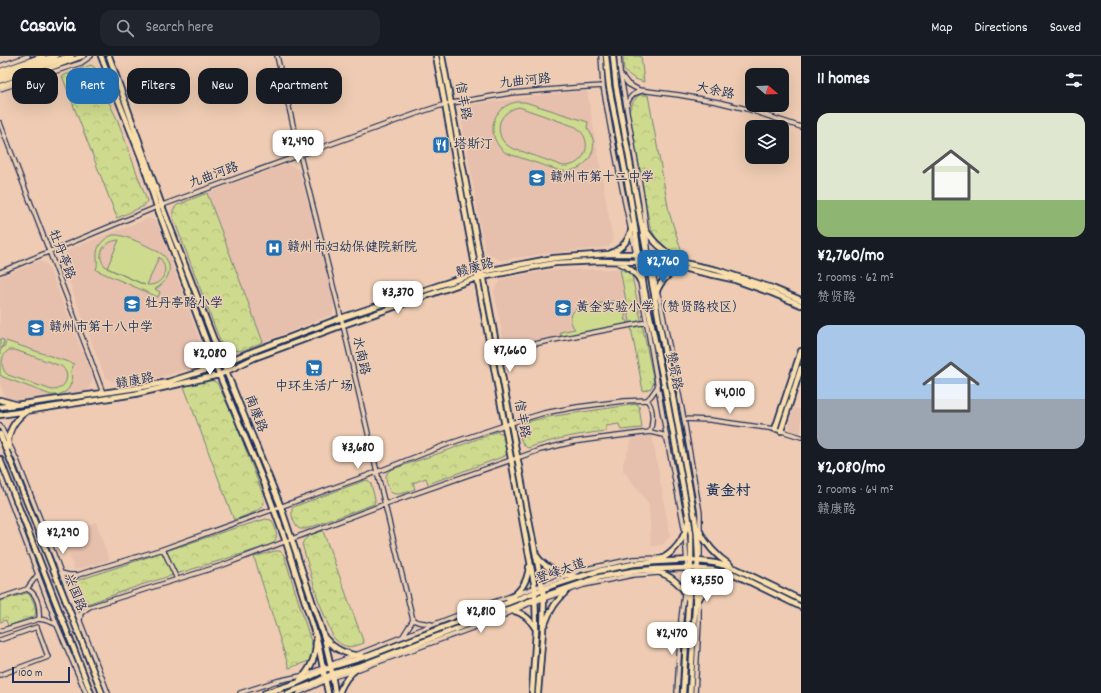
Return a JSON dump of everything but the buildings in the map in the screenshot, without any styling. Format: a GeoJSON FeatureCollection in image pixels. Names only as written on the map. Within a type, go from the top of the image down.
{"type":"FeatureCollection","features":[{"type":"Feature","properties":{"kind":"highway"},"geometry":{"type":"LineString","coordinates":[[0,75],[55,56]]}},
{"type":"Feature","properties":{"kind":"highway"},"geometry":{"type":"LineString","coordinates":[[0,80],[71,56]]}},
{"type":"Feature","properties":{"kind":"main road"},"geometry":{"type":"LineString","coordinates":[[0,71],[43,56]]}},
{"type":"Feature","properties":{"kind":"main road"},"geometry":{"type":"LineString","coordinates":[[0,86],[83,56]]}},
{"type":"Feature","properties":{"kind":"main road","name":"南康路"},"geometry":{"type":"LineString","coordinates":[[102,56],[160,206],[280,506],[324,637],[331,666],[335,693]]}},
{"type":"Feature","properties":{"kind":"main road","name":"南康路"},"geometry":{"type":"LineString","coordinates":[[109,56],[216,367],[265,485],[286,542],[315,634],[328,693]]}},
{"type":"Feature","properties":{"kind":"main road","name":"信丰路"},"geometry":{"type":"LineString","coordinates":[[436,56],[535,590],[536,630],[532,693]]}},
{"type":"Feature","properties":{"kind":"main road","name":"信丰路"},"geometry":{"type":"LineString","coordinates":[[442,56],[544,597],[538,693]]}},
{"type":"Feature","properties":{"kind":"main road","name":"赞贤路"},"geometry":{"type":"LineString","coordinates":[[605,56],[633,218],[639,262],[661,370],[691,534],[683,693]]}},
{"type":"Feature","properties":{"kind":"main road","name":"赞贤路"},"geometry":{"type":"LineString","coordinates":[[613,56],[616,86],[624,132],[695,518],[699,561],[690,693]]}},
{"type":"Feature","properties":{"kind":"main road"},"geometry":{"type":"LineString","coordinates":[[639,212],[646,230],[658,246],[681,262]]}},
{"type":"Feature","properties":{"kind":"main road"},"geometry":{"type":"LineString","coordinates":[[609,254],[617,251],[628,238],[631,232],[633,218]]}},
{"type":"Feature","properties":{"kind":"main road","name":"赣康路"},"geometry":{"type":"LineString","coordinates":[[0,407],[103,393],[168,382],[216,367],[341,318],[482,271],[554,258],[609,254],[638,254],[717,270],[772,288],[801,300]]}},
{"type":"Feature","properties":{"kind":"main road"},"geometry":{"type":"LineString","coordinates":[[609,261],[625,265],[632,270],[640,279],[644,288]]}},
{"type":"Feature","properties":{"kind":"main road","name":"赣康路"},"geometry":{"type":"LineString","coordinates":[[0,415],[135,394],[219,375],[254,358],[483,276],[555,263],[609,261],[639,262],[682,268],[732,279],[801,305]]}},
{"type":"Feature","properties":{"kind":"main road"},"geometry":{"type":"LineString","coordinates":[[655,304],[657,291],[666,277],[673,271],[682,268]]}},
{"type":"Feature","properties":{"kind":"main road"},"geometry":{"type":"LineString","coordinates":[[775,429],[801,351]]}},
{"type":"Feature","properties":{"kind":"main road"},"geometry":{"type":"LineString","coordinates":[[780,431],[801,368]]}},
{"type":"Feature","properties":{"kind":"main road"},"geometry":{"type":"LineString","coordinates":[[0,400],[26,404]]}},
{"type":"Feature","properties":{"kind":"main road"},"geometry":{"type":"LineString","coordinates":[[8,454],[8,441],[11,428],[16,420],[31,410]]}},
{"type":"Feature","properties":{"kind":"main road","name":"兴国路"},"geometry":{"type":"LineString","coordinates":[[0,434],[102,693]]}},
{"type":"Feature","properties":{"kind":"main road","name":"兴国路"},"geometry":{"type":"LineString","coordinates":[[0,459],[91,693]]}},
{"type":"Feature","properties":{"kind":"main road"},"geometry":{"type":"LineString","coordinates":[[655,562],[675,549],[681,541],[688,523],[688,514]]}},
{"type":"Feature","properties":{"kind":"main road"},"geometry":{"type":"LineString","coordinates":[[695,518],[700,533],[708,545],[717,555],[737,569]]}},
{"type":"Feature","properties":{"kind":"main road"},"geometry":{"type":"LineString","coordinates":[[535,552],[540,561],[556,572],[568,576],[579,577]]}},
{"type":"Feature","properties":{"kind":"main road","name":"登峰大道"},"geometry":{"type":"LineString","coordinates":[[265,693],[298,683],[323,669],[368,656],[535,590],[598,571],[634,564],[689,560],[715,563],[737,569],[801,600]]}},
{"type":"Feature","properties":{"kind":"main road"},"geometry":{"type":"LineString","coordinates":[[505,603],[521,589],[526,580],[530,563]]}},
{"type":"Feature","properties":{"kind":"main road","name":"登峰大道"},"geometry":{"type":"LineString","coordinates":[[291,693],[506,610],[600,577],[646,570],[689,568],[713,570],[736,575],[801,607]]}},
{"type":"Feature","properties":{"kind":"main road"},"geometry":{"type":"LineString","coordinates":[[646,570],[662,573],[675,581],[685,593],[688,600]]}},
{"type":"Feature","properties":{"kind":"main road"},"geometry":{"type":"LineString","coordinates":[[695,613],[699,599],[704,591],[714,582],[723,577],[736,575]]}},
{"type":"Feature","properties":{"kind":"main road"},"geometry":{"type":"LineString","coordinates":[[543,631],[546,620],[557,600],[574,585]]}},
{"type":"Feature","properties":{"kind":"main road"},"geometry":{"type":"LineString","coordinates":[[506,610],[521,613],[532,623],[536,630]]}},
{"type":"Feature","properties":{"kind":"main road"},"geometry":{"type":"LineString","coordinates":[[298,683],[311,666],[316,645],[315,634]]}},
{"type":"Feature","properties":{"kind":"main road"},"geometry":{"type":"LineString","coordinates":[[324,637],[338,650],[347,654],[368,656]]}},
{"type":"Feature","properties":{"kind":"main road"},"geometry":{"type":"LineString","coordinates":[[339,693],[345,680],[353,671],[362,665]]}},
{"type":"Feature","properties":{"kind":"street"},"geometry":{"type":"LineString","coordinates":[[0,66],[28,56]]}},
{"type":"Feature","properties":{"kind":"street"},"geometry":{"type":"LineString","coordinates":[[0,89],[81,63],[91,56]]}},
{"type":"Feature","properties":{"kind":"street","name":"水南路"},"geometry":{"type":"LineString","coordinates":[[277,56],[413,620]]}},
{"type":"Feature","properties":{"kind":"street"},"geometry":{"type":"LineString","coordinates":[[601,56],[603,86],[623,196],[631,232],[638,254]]}},
{"type":"Feature","properties":{"kind":"street"},"geometry":{"type":"LineString","coordinates":[[602,67],[605,56]]}},
{"type":"Feature","properties":{"kind":"street"},"geometry":{"type":"LineString","coordinates":[[613,56],[620,72]]}},
{"type":"Feature","properties":{"kind":"street"},"geometry":{"type":"LineString","coordinates":[[619,56],[620,72],[643,202],[648,256]]}},
{"type":"Feature","properties":{"kind":"street","name":"大余路"},"geometry":{"type":"LineString","coordinates":[[620,72],[623,79],[631,86],[639,90],[699,98],[747,109],[801,127]]}},
{"type":"Feature","properties":{"kind":"street","name":"九曲河路"},"geometry":{"type":"LineString","coordinates":[[0,272],[160,206],[446,104],[511,93],[603,86]]}},
{"type":"Feature","properties":{"kind":"street"},"geometry":{"type":"LineString","coordinates":[[624,132],[628,101],[631,96],[638,92],[647,91]]}},
{"type":"Feature","properties":{"kind":"street"},"geometry":{"type":"LineString","coordinates":[[608,114],[617,128]]}},
{"type":"Feature","properties":{"kind":"street","name":"牡丹亭路"},"geometry":{"type":"LineString","coordinates":[[0,124],[103,393]]}},
{"type":"Feature","properties":{"kind":"street"},"geometry":{"type":"LineString","coordinates":[[639,262],[640,279],[647,322],[689,560]]}},
{"type":"Feature","properties":{"kind":"street"},"geometry":{"type":"LineString","coordinates":[[649,263],[661,305],[684,419],[700,513],[699,561]]}},
{"type":"Feature","properties":{"kind":"street"},"geometry":{"type":"LineString","coordinates":[[498,351],[647,322]]}},
{"type":"Feature","properties":{"kind":"street"},"geometry":{"type":"LineString","coordinates":[[61,573],[78,575],[163,549],[377,472],[448,444],[511,423],[577,406],[647,400],[658,386]]}},
{"type":"Feature","properties":{"kind":"street"},"geometry":{"type":"LineString","coordinates":[[647,400],[649,402],[653,419],[650,432]]}},
{"type":"Feature","properties":{"kind":"street"},"geometry":{"type":"LineString","coordinates":[[684,419],[710,420],[775,429],[801,437]]}},
{"type":"Feature","properties":{"kind":"street"},"geometry":{"type":"LineString","coordinates":[[0,425],[17,460],[108,693]]}},
{"type":"Feature","properties":{"kind":"street"},"geometry":{"type":"LineString","coordinates":[[78,575],[70,581],[72,595],[77,604],[82,607],[89,607],[223,565],[386,504],[540,450],[573,442],[650,432],[663,435],[667,439]]}},
{"type":"Feature","properties":{"kind":"street"},"geometry":{"type":"LineString","coordinates":[[0,474],[57,625],[86,693]]}},
{"type":"Feature","properties":{"kind":"street"},"geometry":{"type":"LineString","coordinates":[[163,549],[177,580]]}},
{"type":"Feature","properties":{"kind":"street"},"geometry":{"type":"LineString","coordinates":[[542,588],[582,570],[633,559],[663,558]]}},
{"type":"Feature","properties":{"kind":"street"},"geometry":{"type":"LineString","coordinates":[[677,693],[681,619],[689,568]]}},
{"type":"Feature","properties":{"kind":"street"},"geometry":{"type":"LineString","coordinates":[[695,693],[699,623],[698,569]]}},
{"type":"Feature","properties":{"kind":"street"},"geometry":{"type":"LineString","coordinates":[[544,597],[566,592],[584,585],[633,575],[662,573]]}},
{"type":"Feature","properties":{"kind":"street"},"geometry":{"type":"LineString","coordinates":[[0,598],[27,589],[38,574]]}},
{"type":"Feature","properties":{"kind":"street"},"geometry":{"type":"LineString","coordinates":[[27,589],[33,592],[36,597],[40,609],[39,619]]}},
{"type":"Feature","properties":{"kind":"street"},"geometry":{"type":"LineString","coordinates":[[331,666],[432,625],[516,594],[535,590]]}},
{"type":"Feature","properties":{"kind":"street"},"geometry":{"type":"LineString","coordinates":[[332,676],[353,671],[492,622],[536,600]]}},
{"type":"Feature","properties":{"kind":"street"},"geometry":{"type":"LineString","coordinates":[[80,620],[81,613],[89,607]]}},
{"type":"Feature","properties":{"kind":"street"},"geometry":{"type":"LineString","coordinates":[[0,631],[39,619],[53,622],[57,625]]}},
{"type":"Feature","properties":{"kind":"street"},"geometry":{"type":"LineString","coordinates":[[403,636],[413,620],[432,625]]}},
{"type":"Feature","properties":{"kind":"street"},"geometry":{"type":"LineString","coordinates":[[0,640],[37,627],[48,657],[0,675]]}},
{"type":"Feature","properties":{"kind":"street"},"geometry":{"type":"LineString","coordinates":[[240,693],[276,681],[305,675],[323,669]]}},
{"type":"Feature","properties":{"kind":"street"},"geometry":{"type":"LineString","coordinates":[[299,693],[325,679]]}},
{"type":"Feature","properties":{"kind":"shaded area","name":"赣州市第十二中学"},"geometry":{"type":"Polygon","coordinates":[[[587,91],[613,241],[608,247],[500,260],[485,252],[461,116],[469,105],[550,94],[587,91]]]}},
{"type":"Feature","properties":{"kind":"shaded area","name":"赣州市妇幼保健院新院"},"geometry":{"type":"Polygon","coordinates":[[[288,164],[299,170],[334,303],[333,314],[263,342],[207,193],[288,164]]]}},
{"type":"Feature","properties":{"kind":"shaded area","name":"牡丹亭路小学"},"geometry":{"type":"Polygon","coordinates":[[[149,218],[157,222],[202,348],[193,367],[161,377],[119,384],[105,377],[61,260],[66,251],[149,218]]]}},
{"type":"Feature","properties":{"kind":"shaded area","name":"赣州市第十八中学"},"geometry":{"type":"Polygon","coordinates":[[[40,261],[46,264],[49,268],[93,379],[87,392],[16,400],[5,397],[0,383],[0,277],[40,261]]]}},
{"type":"Feature","properties":{"kind":"shaded area","name":"黄金实验小学（赞贤路校区）"},"geometry":{"type":"Polygon","coordinates":[[[620,269],[631,325],[505,348],[494,290],[502,279],[551,270],[620,269]]]}},
{"type":"Feature","properties":{"kind":"shaded area"},"geometry":{"type":"Polygon","coordinates":[[[794,408],[801,410],[801,433],[790,430],[789,425],[794,408]]]}},
{"type":"Feature","properties":{"kind":"shaded area"},"geometry":{"type":"Polygon","coordinates":[[[652,435],[670,536],[662,545],[651,546],[649,504],[623,470],[623,464],[633,437],[652,435]]]}},
{"type":"Feature","properties":{"kind":"shaded area"},"geometry":{"type":"Polygon","coordinates":[[[96,522],[109,560],[75,570],[62,537],[96,522]]]}},
{"type":"Feature","properties":{"kind":"green space"},"geometry":{"type":"Polygon","coordinates":[[[623,56],[641,56],[644,82],[635,79],[624,71],[623,56]]]}},
{"type":"Feature","properties":{"kind":"green space"},"geometry":{"type":"Polygon","coordinates":[[[91,65],[95,68],[83,68],[91,65]]]}},
{"type":"Feature","properties":{"kind":"green space"},"geometry":{"type":"Polygon","coordinates":[[[66,74],[66,86],[62,76],[66,74]]]}},
{"type":"Feature","properties":{"kind":"green space"},"geometry":{"type":"Polygon","coordinates":[[[639,95],[648,95],[669,212],[683,256],[671,252],[656,238],[650,227],[629,111],[633,102],[639,95]]]}},
{"type":"Feature","properties":{"kind":"green space"},"geometry":{"type":"Polygon","coordinates":[[[517,102],[525,102],[588,122],[587,128],[592,136],[593,144],[593,151],[589,158],[578,168],[570,171],[561,171],[506,153],[499,146],[493,131],[496,116],[501,109],[517,102]],[[519,107],[505,114],[501,119],[499,128],[500,135],[510,148],[563,166],[571,165],[577,162],[582,158],[585,152],[585,139],[582,132],[576,127],[519,107]]]}},
{"type":"Feature","properties":{"kind":"green space"},"geometry":{"type":"Polygon","coordinates":[[[73,104],[110,104],[118,121],[147,201],[144,206],[117,218],[73,104]]]}},
{"type":"Feature","properties":{"kind":"green space"},"geometry":{"type":"Polygon","coordinates":[[[207,193],[263,342],[243,350],[238,351],[222,346],[173,217],[173,210],[177,205],[207,193]]]}},
{"type":"Feature","properties":{"kind":"green space"},"geometry":{"type":"Polygon","coordinates":[[[113,235],[120,235],[126,237],[151,248],[164,256],[169,265],[169,270],[166,279],[155,289],[160,292],[158,297],[96,270],[99,246],[113,235]],[[119,240],[109,243],[102,250],[101,259],[107,268],[119,240]],[[159,257],[147,285],[157,283],[164,276],[165,271],[163,262],[159,257]]]}},
{"type":"Feature","properties":{"kind":"green space"},"geometry":{"type":"Polygon","coordinates":[[[620,269],[632,276],[654,382],[651,388],[643,391],[620,269]]]}},
{"type":"Feature","properties":{"kind":"green space"},"geometry":{"type":"Polygon","coordinates":[[[612,301],[622,304],[625,310],[624,320],[627,320],[628,324],[561,337],[560,332],[575,329],[571,323],[571,316],[574,311],[580,307],[612,301]]]}},
{"type":"Feature","properties":{"kind":"green space"},"geometry":{"type":"Polygon","coordinates":[[[0,339],[4,340],[2,348],[4,347],[6,341],[74,364],[71,371],[72,381],[69,388],[65,392],[58,395],[51,395],[3,377],[0,375],[0,351],[2,349],[0,348],[0,339]],[[9,350],[6,352],[2,362],[2,366],[8,375],[52,390],[64,385],[67,377],[61,366],[15,350],[9,350]]]}},
{"type":"Feature","properties":{"kind":"green space"},"geometry":{"type":"Polygon","coordinates":[[[208,378],[217,383],[233,416],[264,498],[261,508],[234,520],[183,384],[208,378]]]}},
{"type":"Feature","properties":{"kind":"green space"},"geometry":{"type":"Polygon","coordinates":[[[637,404],[639,406],[642,428],[621,430],[619,424],[606,426],[606,431],[567,437],[528,448],[521,441],[520,426],[522,423],[548,417],[637,404]]]}},
{"type":"Feature","properties":{"kind":"green space"},"geometry":{"type":"Polygon","coordinates":[[[496,432],[503,434],[507,441],[508,450],[505,456],[428,484],[426,478],[413,483],[415,489],[405,493],[396,494],[390,492],[386,475],[390,470],[496,432]]]}},
{"type":"Feature","properties":{"kind":"green space"},"geometry":{"type":"Polygon","coordinates":[[[366,480],[371,484],[375,499],[374,504],[306,529],[300,529],[297,527],[292,517],[293,507],[366,480]]]}},
{"type":"Feature","properties":{"kind":"green space"},"geometry":{"type":"Polygon","coordinates":[[[266,519],[271,520],[276,533],[276,540],[271,545],[144,584],[90,603],[81,601],[77,593],[75,587],[79,580],[266,519]]]}},
{"type":"Feature","properties":{"kind":"green space"},"geometry":{"type":"Polygon","coordinates":[[[323,531],[364,643],[355,646],[341,644],[333,637],[318,599],[302,544],[308,537],[323,531]]]}},
{"type":"Feature","properties":{"kind":"green space"},"geometry":{"type":"Polygon","coordinates":[[[280,551],[284,555],[313,648],[309,661],[289,668],[254,557],[280,551]]]}},
{"type":"Feature","properties":{"kind":"green space"},"geometry":{"type":"Polygon","coordinates":[[[27,593],[34,603],[35,616],[8,626],[6,620],[0,622],[0,601],[27,593]]]}},
{"type":"Feature","properties":{"kind":"place","name":"塔斯汀"},"geometry":{"type":"Point","coordinates":[441,145]}},
{"type":"Feature","properties":{"kind":"place","name":"赣州市第十二中学"},"geometry":{"type":"Point","coordinates":[537,178]}},
{"type":"Feature","properties":{"kind":"place","name":"赣州市妇幼保健院新院"},"geometry":{"type":"Point","coordinates":[274,248]}},
{"type":"Feature","properties":{"kind":"place","name":"牡丹亭路小学"},"geometry":{"type":"Point","coordinates":[132,304]}},
{"type":"Feature","properties":{"kind":"place","name":"黄金实验小学（赞贤路校区）"},"geometry":{"type":"Point","coordinates":[563,308]}},
{"type":"Feature","properties":{"kind":"place","name":"赣州市第十八中学"},"geometry":{"type":"Point","coordinates":[36,328]}},
{"type":"Feature","properties":{"kind":"place","name":"中环生活广场"},"geometry":{"type":"Point","coordinates":[314,368]}},
{"type":"Feature","properties":{"kind":"district","name":"黄金村"},"geometry":{"type":"Point","coordinates":[728,492]}}]}
